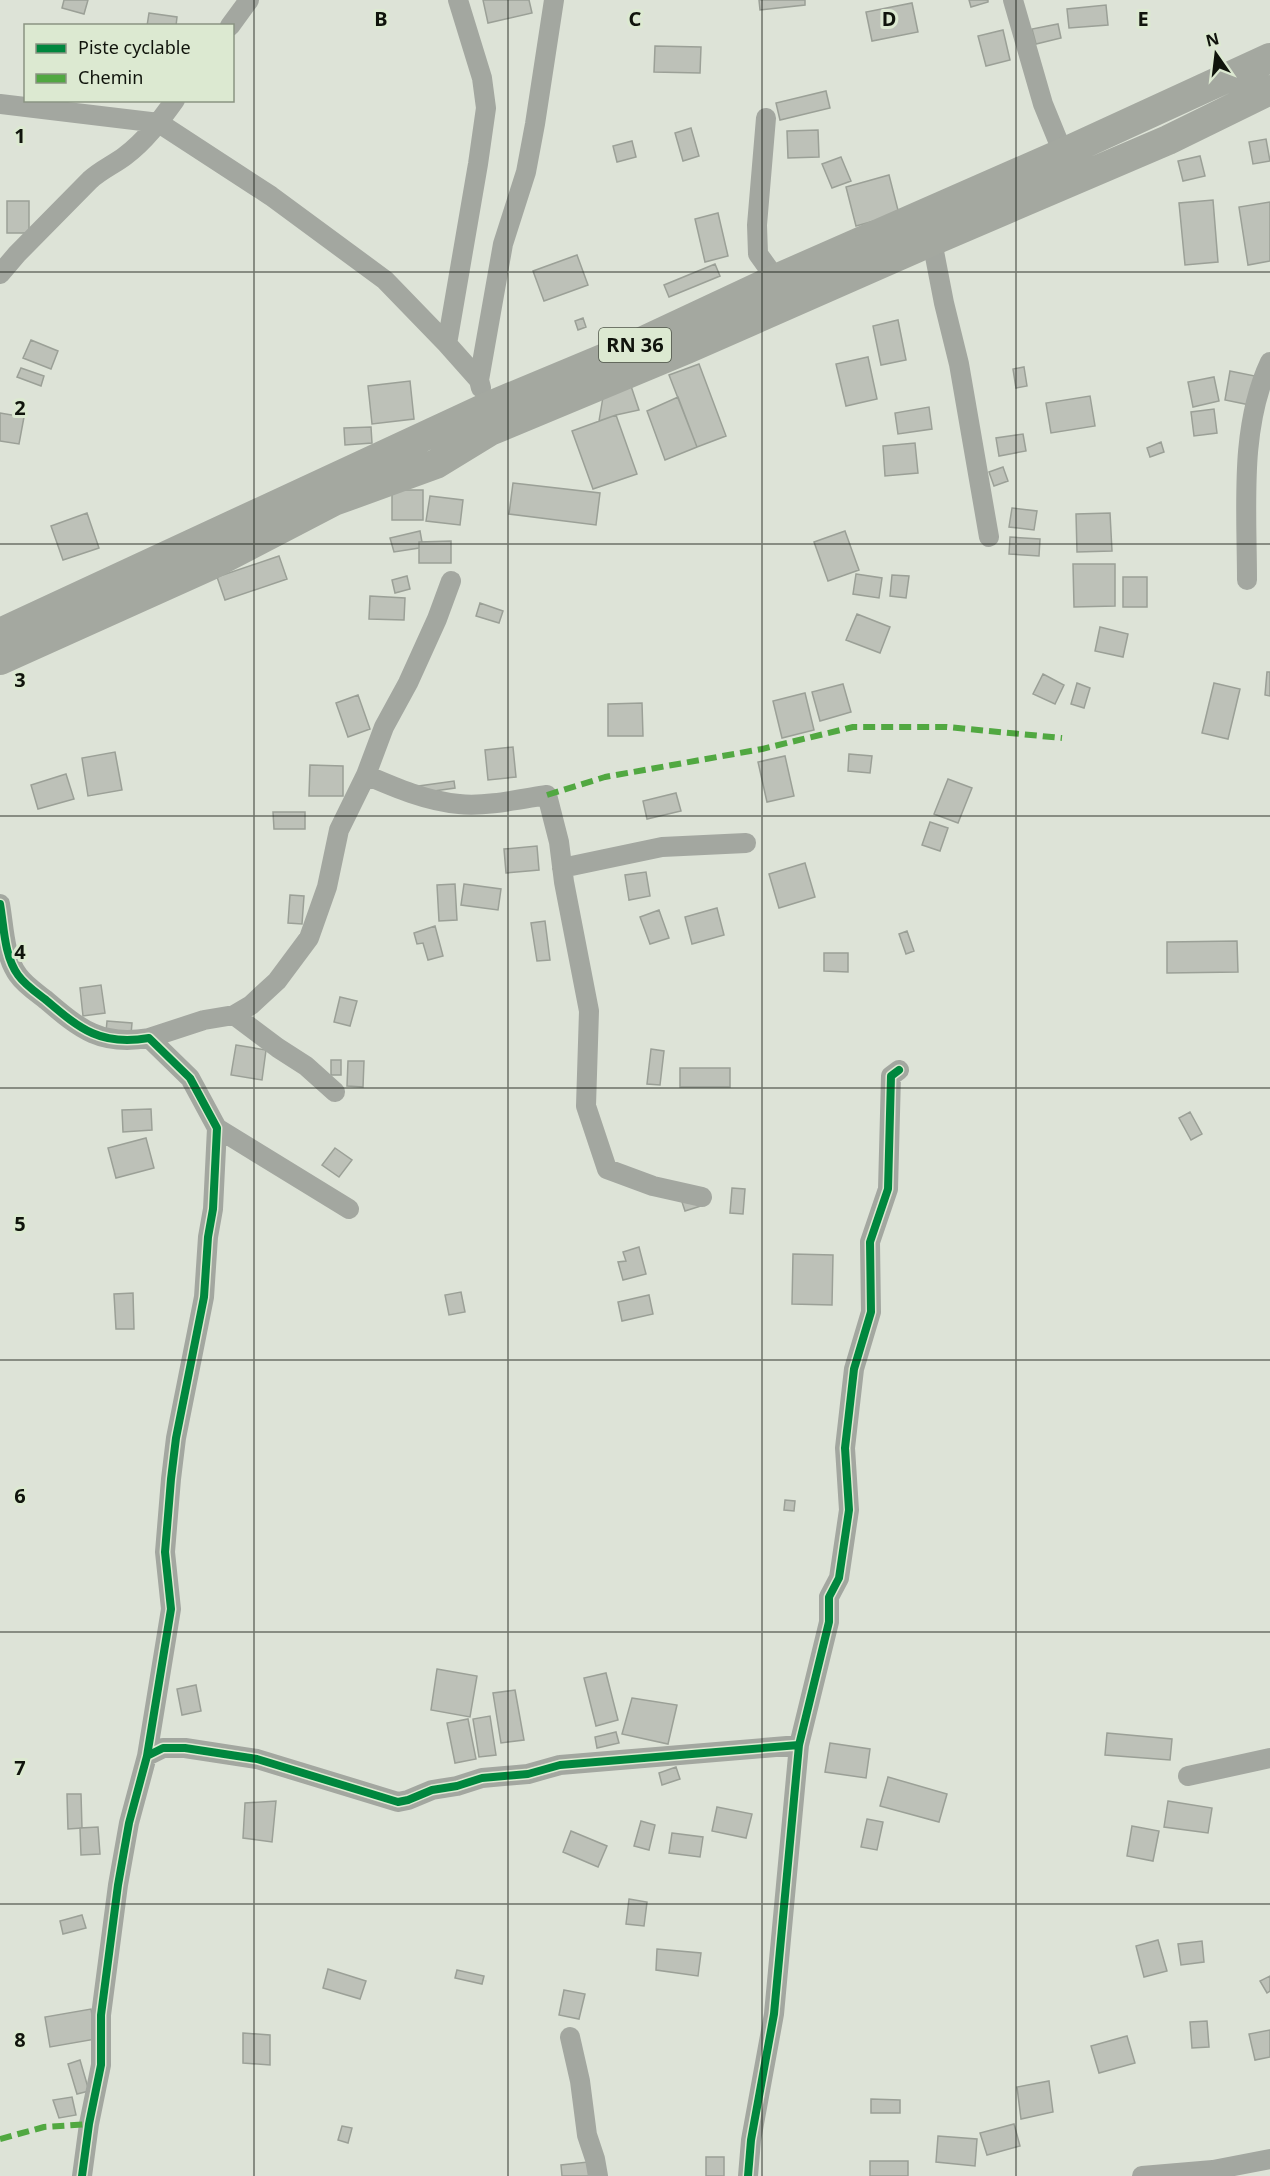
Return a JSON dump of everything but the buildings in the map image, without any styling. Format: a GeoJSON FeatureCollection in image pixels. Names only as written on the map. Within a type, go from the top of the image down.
{"type":"FeatureCollection","features":[{"type":"Feature","properties":{"kind":"main road","name":"RN 36"},"geometry":{"type":"LineString","coordinates":[[0,633],[482,394],[624,350],[776,279],[1063,153],[1270,58]]}},
{"type":"Feature","properties":{"kind":"main road","name":"RN 36"},"geometry":{"type":"LineString","coordinates":[[0,660],[211,565],[334,501],[436,464],[490,431],[687,349],[1168,140],[1270,90]]}},
{"type":"Feature","properties":{"kind":"street"},"geometry":{"type":"LineString","coordinates":[[231,24],[249,0]]}},
{"type":"Feature","properties":{"kind":"street"},"geometry":{"type":"LineString","coordinates":[[447,344],[486,108],[482,78],[458,0]]}},
{"type":"Feature","properties":{"kind":"street"},"geometry":{"type":"LineString","coordinates":[[482,394],[503,244],[526,172],[554,0]]}},
{"type":"Feature","properties":{"kind":"street"},"geometry":{"type":"LineString","coordinates":[[1013,0],[1043,104],[1063,153]]}},
{"type":"Feature","properties":{"kind":"street"},"geometry":{"type":"LineString","coordinates":[[0,274],[90,180],[102,169],[122,159],[136,148],[159,123],[174,102]]}},
{"type":"Feature","properties":{"kind":"street"},"geometry":{"type":"LineString","coordinates":[[0,104],[159,123],[271,196],[385,280],[447,344],[482,394]]}},
{"type":"Feature","properties":{"kind":"street"},"geometry":{"type":"LineString","coordinates":[[766,118],[757,225],[758,254],[776,279]]}},
{"type":"Feature","properties":{"kind":"street"},"geometry":{"type":"LineString","coordinates":[[932,241],[959,363],[989,537]]}},
{"type":"Feature","properties":{"kind":"street"},"geometry":{"type":"LineString","coordinates":[[1247,580],[1248,448],[1261,381],[1270,362]]}},
{"type":"Feature","properties":{"kind":"street"},"geometry":{"type":"LineString","coordinates":[[0,904],[10,958],[18,975],[35,992],[85,1031],[111,1040],[130,1041],[150,1038],[204,1020],[234,1015],[251,1005],[277,981],[309,938],[327,887],[339,830],[366,775],[384,727],[413,673],[452,581]]}},
{"type":"Feature","properties":{"kind":"street"},"geometry":{"type":"LineString","coordinates":[[366,775],[430,799],[461,805],[547,795],[559,842],[589,1011],[586,1106],[607,1169],[653,1186],[702,1197]]}},
{"type":"Feature","properties":{"kind":"street"},"geometry":{"type":"LineString","coordinates":[[562,868],[662,847],[746,843]]}},
{"type":"Feature","properties":{"kind":"street"},"geometry":{"type":"LineString","coordinates":[[234,1015],[306,1066],[335,1092]]}},
{"type":"Feature","properties":{"kind":"street"},"geometry":{"type":"LineString","coordinates":[[150,1038],[190,1078],[217,1128],[350,1209]]}},
{"type":"Feature","properties":{"kind":"street"},"geometry":{"type":"LineString","coordinates":[[748,2176],[751,2140],[774,2014],[799,1745],[829,1622],[830,1598],[839,1578],[849,1510],[844,1448],[854,1369],[871,1312],[870,1242],[888,1189],[891,1076],[899,1070]]}},
{"type":"Feature","properties":{"kind":"street"},"geometry":{"type":"LineString","coordinates":[[82,2176],[89,2124],[101,2065],[101,2015],[118,1885],[129,1823],[147,1756],[171,1609],[165,1552],[171,1479],[176,1438],[204,1297],[208,1237],[213,1209],[217,1128]]}},
{"type":"Feature","properties":{"kind":"street"},"geometry":{"type":"LineString","coordinates":[[147,1756],[163,1748],[185,1748],[257,1760],[398,1802],[432,1790],[457,1786],[482,1778],[528,1774],[560,1765],[799,1745]]}},
{"type":"Feature","properties":{"kind":"street"},"geometry":{"type":"LineString","coordinates":[[1188,1776],[1270,1758]]}},
{"type":"Feature","properties":{"kind":"street"},"geometry":{"type":"LineString","coordinates":[[570,2037],[580,2080],[587,2135],[596,2159],[598,2176]]}},
{"type":"Feature","properties":{"kind":"street"},"geometry":{"type":"LineString","coordinates":[[1142,2176],[1213,2170],[1270,2159]]}},
{"type":"Feature","properties":{"kind":"marked path"},"geometry":{"type":"LineString","coordinates":[[547,795],[605,777],[762,749],[853,727],[947,727],[1062,738]]}},
{"type":"Feature","properties":{"kind":"marked path"},"geometry":{"type":"LineString","coordinates":[[0,2139],[44,2127],[89,2124]]}},
{"type":"Feature","properties":{"kind":"cycle path"},"geometry":{"type":"LineString","coordinates":[[0,904],[10,959],[24,982],[70,1020],[93,1033],[118,1040],[149,1038],[190,1078],[217,1128],[213,1209],[208,1237],[204,1297],[176,1438],[171,1479],[165,1552],[171,1609],[147,1756]]}},
{"type":"Feature","properties":{"kind":"cycle path"},"geometry":{"type":"LineString","coordinates":[[748,2176],[751,2140],[774,2014],[799,1745],[829,1622],[829,1597],[839,1578],[849,1510],[845,1448],[854,1369],[871,1312],[870,1242],[888,1189],[891,1076],[899,1070]]}},
{"type":"Feature","properties":{"kind":"cycle path"},"geometry":{"type":"LineString","coordinates":[[82,2176],[89,2124],[101,2065],[101,2015],[118,1885],[129,1823],[147,1756],[163,1748],[185,1748],[257,1759],[398,1802],[432,1790],[457,1786],[482,1778],[528,1774],[560,1765],[799,1745]]}}]}
